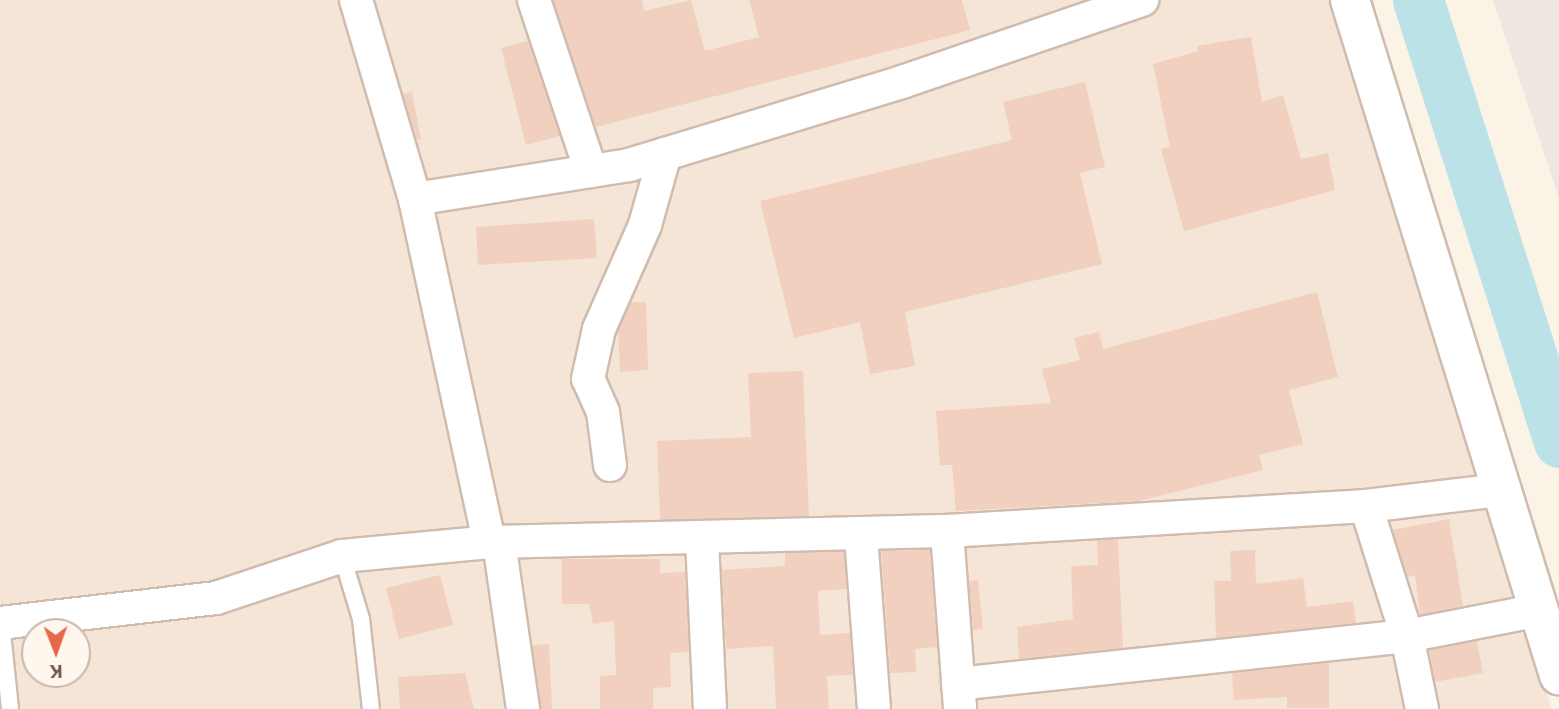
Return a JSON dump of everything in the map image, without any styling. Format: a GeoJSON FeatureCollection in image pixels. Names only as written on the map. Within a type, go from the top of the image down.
{"type":"FeatureCollection","features":[{"type":"Feature","properties":{"kind":"street"},"geometry":{"type":"LineString","coordinates":[[356,0],[415,199],[494,542],[523,709]]}},
{"type":"Feature","properties":{"kind":"street"},"geometry":{"type":"LineString","coordinates":[[534,0],[591,171]]}},
{"type":"Feature","properties":{"kind":"street"},"geometry":{"type":"LineString","coordinates":[[415,199],[591,171],[665,154],[902,82],[1142,0]]}},
{"type":"Feature","properties":{"kind":"street"},"geometry":{"type":"LineString","coordinates":[[1350,0],[1559,675]]}},
{"type":"Feature","properties":{"kind":"street"},"geometry":{"type":"LineString","coordinates":[[610,465],[603,412],[588,379],[599,330],[645,225],[665,154]]}},
{"type":"Feature","properties":{"kind":"street"},"geometry":{"type":"LineString","coordinates":[[1,623],[216,598],[342,556],[494,542],[861,536],[1366,506],[1502,490]]}},
{"type":"Feature","properties":{"kind":"street"},"geometry":{"type":"LineString","coordinates":[[1366,506],[1407,636],[1422,709]]}},
{"type":"Feature","properties":{"kind":"street"},"geometry":{"type":"LineString","coordinates":[[947,531],[959,696],[1407,636],[1539,610]]}},
{"type":"Feature","properties":{"kind":"street"},"geometry":{"type":"LineString","coordinates":[[861,536],[874,709]]}},
{"type":"Feature","properties":{"kind":"street"},"geometry":{"type":"LineString","coordinates":[[702,540],[710,709]]}},
{"type":"Feature","properties":{"kind":"lane"},"geometry":{"type":"LineString","coordinates":[[342,556],[361,619],[371,709]]}},
{"type":"Feature","properties":{"kind":"lane"},"geometry":{"type":"LineString","coordinates":[[1,623],[10,709]]}},
{"type":"Feature","properties":{"kind":"shaded area"},"geometry":{"type":"Polygon","coordinates":[[[0,0],[1373,0],[1551,709],[0,709],[0,0]]]}},
{"type":"Feature","properties":{"kind":"shaded area"},"geometry":{"type":"Polygon","coordinates":[[[1493,0],[1559,0],[1559,198],[1493,0]]]}},
{"type":"Feature","properties":{"kind":"building"},"geometry":{"type":"Polygon","coordinates":[[[553,0],[642,0],[644,11],[691,0],[705,51],[759,37],[749,0],[962,0],[970,30],[596,127],[553,0]]]}},
{"type":"Feature","properties":{"kind":"building"},"geometry":{"type":"Polygon","coordinates":[[[1251,37],[1262,102],[1283,95],[1301,159],[1328,153],[1335,190],[1184,231],[1161,149],[1170,147],[1153,64],[1198,51],[1197,46],[1251,37]]]}},
{"type":"Feature","properties":{"kind":"building"},"geometry":{"type":"Polygon","coordinates":[[[528,41],[560,136],[526,145],[501,48],[528,41]]]}},
{"type":"Feature","properties":{"kind":"building"},"geometry":{"type":"Polygon","coordinates":[[[1085,82],[1105,167],[1080,173],[1102,264],[905,312],[915,366],[870,374],[860,322],[794,338],[760,201],[1012,140],[1003,102],[1085,82]]]}},
{"type":"Feature","properties":{"kind":"building"},"geometry":{"type":"Polygon","coordinates":[[[412,92],[421,139],[417,140],[403,94],[412,92]]]}},
{"type":"Feature","properties":{"kind":"building"},"geometry":{"type":"Polygon","coordinates":[[[594,219],[597,258],[478,265],[476,227],[594,219]]]}},
{"type":"Feature","properties":{"kind":"building"},"geometry":{"type":"Polygon","coordinates":[[[1317,292],[1338,377],[1289,390],[1303,444],[1259,455],[1263,470],[1139,501],[956,511],[952,465],[940,465],[936,411],[1051,403],[1042,369],[1080,360],[1074,338],[1099,332],[1103,349],[1317,292]]]}},
{"type":"Feature","properties":{"kind":"building"},"geometry":{"type":"Polygon","coordinates":[[[631,302],[646,302],[648,370],[620,372],[618,331],[631,302]]]}},
{"type":"Feature","properties":{"kind":"building"},"geometry":{"type":"Polygon","coordinates":[[[803,371],[809,516],[660,520],[657,441],[751,437],[748,373],[803,371]]]}},
{"type":"Feature","properties":{"kind":"building"},"geometry":{"type":"Polygon","coordinates":[[[1449,519],[1463,606],[1420,615],[1415,575],[1408,577],[1393,530],[1449,519]]]}},
{"type":"Feature","properties":{"kind":"building"},"geometry":{"type":"Polygon","coordinates":[[[1118,539],[1123,648],[1019,659],[1017,627],[1073,619],[1071,566],[1098,565],[1097,540],[1118,539]]]}},
{"type":"Feature","properties":{"kind":"building"},"geometry":{"type":"Polygon","coordinates":[[[930,550],[937,647],[915,649],[916,672],[890,673],[881,551],[930,550]]]}},
{"type":"Feature","properties":{"kind":"building"},"geometry":{"type":"Polygon","coordinates":[[[1255,550],[1256,584],[1303,578],[1307,607],[1353,601],[1356,623],[1216,638],[1214,581],[1231,581],[1230,551],[1255,550]]]}},
{"type":"Feature","properties":{"kind":"building"},"geometry":{"type":"Polygon","coordinates":[[[844,552],[847,589],[818,591],[820,635],[850,633],[853,675],[827,676],[829,709],[776,709],[773,646],[726,649],[722,570],[785,566],[785,553],[844,552]]]}},
{"type":"Feature","properties":{"kind":"building"},"geometry":{"type":"Polygon","coordinates":[[[562,559],[660,559],[660,573],[685,572],[689,652],[670,653],[671,687],[653,688],[653,709],[600,709],[600,676],[616,675],[614,621],[593,624],[589,604],[562,604],[562,559]]]}},
{"type":"Feature","properties":{"kind":"building"},"geometry":{"type":"Polygon","coordinates":[[[440,575],[453,625],[399,639],[386,588],[440,575]]]}},
{"type":"Feature","properties":{"kind":"building"},"geometry":{"type":"Polygon","coordinates":[[[978,580],[983,629],[973,630],[969,581],[978,580]]]}},
{"type":"Feature","properties":{"kind":"building"},"geometry":{"type":"Polygon","coordinates":[[[1477,641],[1483,673],[1435,682],[1429,650],[1477,641]]]}},
{"type":"Feature","properties":{"kind":"building"},"geometry":{"type":"Polygon","coordinates":[[[549,644],[552,709],[541,709],[532,645],[549,644]]]}},
{"type":"Feature","properties":{"kind":"building"},"geometry":{"type":"Polygon","coordinates":[[[1329,663],[1329,708],[1287,708],[1287,697],[1234,700],[1232,673],[1329,663]]]}},
{"type":"Feature","properties":{"kind":"building"},"geometry":{"type":"Polygon","coordinates":[[[465,673],[474,709],[400,709],[398,677],[465,673]]]}},
{"type":"Feature","properties":{"kind":"waterway"},"geometry":{"type":"LineString","coordinates":[[1418,0],[1559,442]]}}]}
